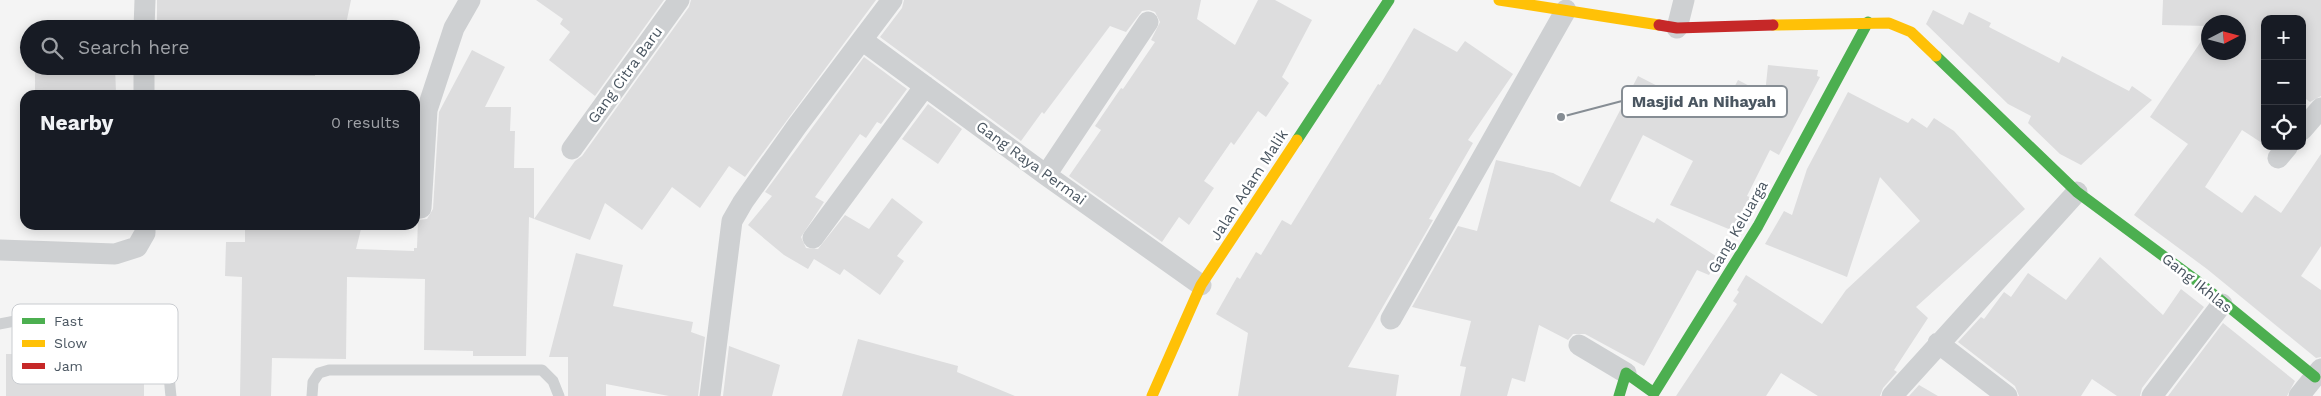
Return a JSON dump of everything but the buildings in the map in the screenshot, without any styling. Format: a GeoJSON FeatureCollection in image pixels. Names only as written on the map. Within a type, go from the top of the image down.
{"type":"FeatureCollection","features":[{"type":"Feature","properties":{"kind":"street"},"geometry":{"type":"LineString","coordinates":[[144,20],[145,0]]}},
{"type":"Feature","properties":{"kind":"street"},"geometry":{"type":"LineString","coordinates":[[421,208],[427,110],[454,28],[470,0]]}},
{"type":"Feature","properties":{"kind":"street","name":"Gang Citra Baru"},"geometry":{"type":"LineString","coordinates":[[572,150],[679,0]]}},
{"type":"Feature","properties":{"kind":"street"},"geometry":{"type":"LineString","coordinates":[[710,396],[732,221],[796,126],[892,0]]}},
{"type":"Feature","properties":{"kind":"street","name":"Jalan Adam Malik"},"geometry":{"type":"LineString","coordinates":[[1152,396],[1201,285],[1389,0]]}},
{"type":"Feature","properties":{"kind":"street","name":"Gang Ikhlas"},"geometry":{"type":"LineString","coordinates":[[1499,0],[1677,28],[1868,22],[1889,23],[1910,32],[2077,192],[2197,281],[2222,304],[2318,373]]}},
{"type":"Feature","properties":{"kind":"street"},"geometry":{"type":"LineString","coordinates":[[1677,28],[1684,0]]}},
{"type":"Feature","properties":{"kind":"street"},"geometry":{"type":"LineString","coordinates":[[1391,319],[1566,10]]}},
{"type":"Feature","properties":{"kind":"street"},"geometry":{"type":"LineString","coordinates":[[1046,175],[1148,22]]}},
{"type":"Feature","properties":{"kind":"street","name":"Gang Keluarga"},"geometry":{"type":"LineString","coordinates":[[1626,373],[1657,394],[1758,226],[1868,22]]}},
{"type":"Feature","properties":{"kind":"street","name":"Gang Raya Permai"},"geometry":{"type":"LineString","coordinates":[[862,40],[1046,175],[1201,285]]}},
{"type":"Feature","properties":{"kind":"street"},"geometry":{"type":"LineString","coordinates":[[144,75],[144,90]]}},
{"type":"Feature","properties":{"kind":"street"},"geometry":{"type":"LineString","coordinates":[[814,238],[925,86]]}},
{"type":"Feature","properties":{"kind":"street"},"geometry":{"type":"LineString","coordinates":[[2306,125],[2321,108]]}},
{"type":"Feature","properties":{"kind":"street"},"geometry":{"type":"LineString","coordinates":[[1892,396],[1938,343],[2077,192]]}},
{"type":"Feature","properties":{"kind":"street"},"geometry":{"type":"LineString","coordinates":[[0,250],[116,254],[137,247],[145,230]]}},
{"type":"Feature","properties":{"kind":"street"},"geometry":{"type":"LineString","coordinates":[[2152,396],[2222,304]]}},
{"type":"Feature","properties":{"kind":"street"},"geometry":{"type":"LineString","coordinates":[[1938,343],[2007,396]]}},
{"type":"Feature","properties":{"kind":"street"},"geometry":{"type":"LineString","coordinates":[[1579,345],[1626,373],[1619,396]]}},
{"type":"Feature","properties":{"kind":"street"},"geometry":{"type":"LineString","coordinates":[[2299,396],[2318,373]]}},
{"type":"Feature","properties":{"kind":"lane"},"geometry":{"type":"LineString","coordinates":[[312,396],[314,382],[319,373],[329,370],[542,370],[553,381],[559,396]]}},
{"type":"Feature","properties":{"kind":"traffic: fast"},"geometry":{"type":"LineString","coordinates":[[1297,140],[1389,0]]}},
{"type":"Feature","properties":{"kind":"traffic: fast"},"geometry":{"type":"LineString","coordinates":[[1619,396],[1626,373],[1654,393],[1758,226],[1868,22]]}},
{"type":"Feature","properties":{"kind":"traffic: fast"},"geometry":{"type":"LineString","coordinates":[[1936,56],[2077,192],[2197,281],[2315,377]]}},
{"type":"Feature","properties":{"kind":"traffic: slow"},"geometry":{"type":"LineString","coordinates":[[1499,0],[1659,25]]}},
{"type":"Feature","properties":{"kind":"traffic: slow"},"geometry":{"type":"LineString","coordinates":[[1773,25],[1889,23],[1911,32],[1936,56]]}},
{"type":"Feature","properties":{"kind":"traffic: slow"},"geometry":{"type":"LineString","coordinates":[[1152,396],[1201,285],[1297,140]]}},
{"type":"Feature","properties":{"kind":"traffic: jam"},"geometry":{"type":"LineString","coordinates":[[1659,25],[1677,28],[1773,25]]}},
{"type":"Feature","properties":{"kind":"place","name":"Masjid An Nihayah"},"geometry":{"type":"Point","coordinates":[1561,117]}}]}
